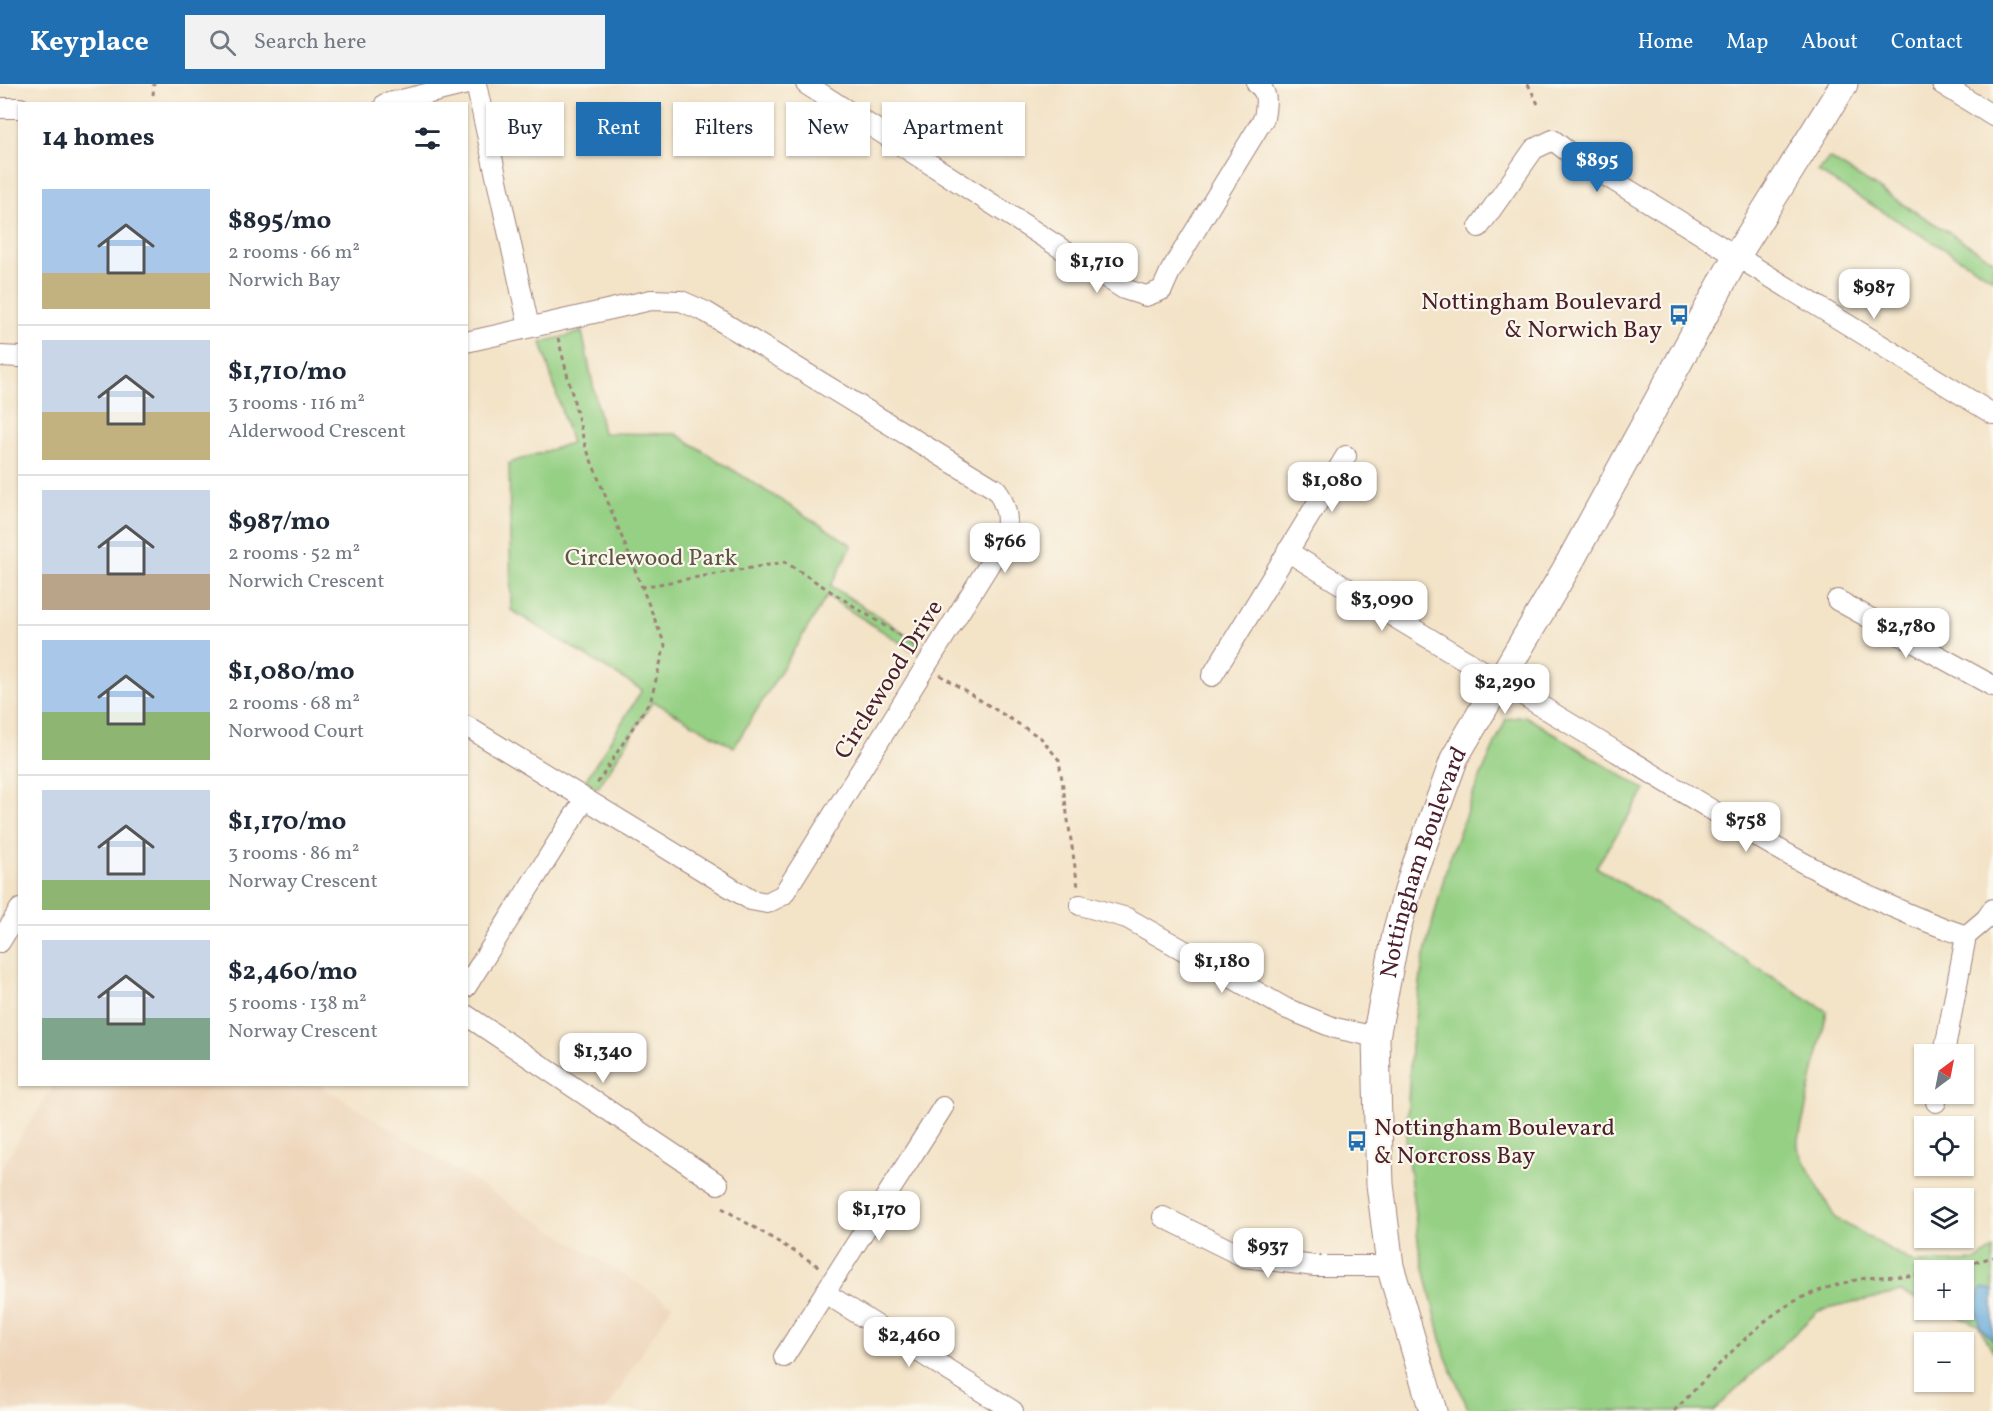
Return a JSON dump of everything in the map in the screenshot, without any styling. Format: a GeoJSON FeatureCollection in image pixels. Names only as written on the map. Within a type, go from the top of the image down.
{"type":"FeatureCollection","features":[{"type":"Feature","properties":{"kind":"street"},"geometry":{"type":"LineString","coordinates":[[394,102],[467,84]]}},
{"type":"Feature","properties":{"kind":"street"},"geometry":{"type":"LineString","coordinates":[[476,84],[529,327]]}},
{"type":"Feature","properties":{"kind":"street"},"geometry":{"type":"LineString","coordinates":[[806,84],[1124,289],[1146,296],[1162,290],[1170,272],[1264,118],[1267,101],[1262,87],[1257,84]]}},
{"type":"Feature","properties":{"kind":"street","name":"Nottingham Boulevard"},"geometry":{"type":"LineString","coordinates":[[1434,1411],[1390,1266],[1380,1184],[1377,1037],[1397,929],[1413,873],[1455,758],[1566,569],[1736,257],[1844,84]]}},
{"type":"Feature","properties":{"kind":"street"},"geometry":{"type":"LineString","coordinates":[[1942,84],[1993,116]]}},
{"type":"Feature","properties":{"kind":"street"},"geometry":{"type":"LineString","coordinates":[[0,108],[18,108]]}},
{"type":"Feature","properties":{"kind":"street"},"geometry":{"type":"LineString","coordinates":[[1479,227],[1534,150],[1553,140],[1572,155],[1993,414]]}},
{"type":"Feature","properties":{"kind":"street","name":"Circlewood Drive"},"geometry":{"type":"LineString","coordinates":[[468,342],[651,300],[681,302],[706,312],[997,490],[1005,504],[1009,527],[1002,544],[783,896],[767,903],[752,900],[589,795],[468,727]]}},
{"type":"Feature","properties":{"kind":"street"},"geometry":{"type":"LineString","coordinates":[[0,356],[18,357]]}},
{"type":"Feature","properties":{"kind":"street"},"geometry":{"type":"LineString","coordinates":[[1212,676],[1346,456]]}},
{"type":"Feature","properties":{"kind":"street"},"geometry":{"type":"LineString","coordinates":[[1287,551],[1498,682],[1819,873],[1930,924],[1966,936]]}},
{"type":"Feature","properties":{"kind":"street"},"geometry":{"type":"LineString","coordinates":[[1837,600],[1993,686]]}},
{"type":"Feature","properties":{"kind":"street"},"geometry":{"type":"LineString","coordinates":[[468,984],[589,795]]}},
{"type":"Feature","properties":{"kind":"street"},"geometry":{"type":"LineString","coordinates":[[1080,905],[1126,918],[1285,1008],[1335,1028],[1377,1037]]}},
{"type":"Feature","properties":{"kind":"street"},"geometry":{"type":"LineString","coordinates":[[1946,1044],[1966,936],[1986,919],[1993,909]]}},
{"type":"Feature","properties":{"kind":"street"},"geometry":{"type":"LineString","coordinates":[[0,942],[18,912]]}},
{"type":"Feature","properties":{"kind":"street"},"geometry":{"type":"LineString","coordinates":[[468,1016],[718,1184]]}},
{"type":"Feature","properties":{"kind":"street"},"geometry":{"type":"LineString","coordinates":[[784,1357],[943,1107]]}},
{"type":"Feature","properties":{"kind":"street"},"geometry":{"type":"LineString","coordinates":[[1163,1217],[1244,1257],[1315,1266],[1390,1266]]}},
{"type":"Feature","properties":{"kind":"street"},"geometry":{"type":"LineString","coordinates":[[825,1293],[1013,1411]]}},
{"type":"Feature","properties":{"kind":"path"},"geometry":{"type":"LineString","coordinates":[[153,94],[154,84]]}},
{"type":"Feature","properties":{"kind":"path"},"geometry":{"type":"LineString","coordinates":[[1528,84],[1538,104]]}},
{"type":"Feature","properties":{"kind":"path"},"geometry":{"type":"LineString","coordinates":[[558,336],[585,445],[665,645],[651,699],[589,795]]}},
{"type":"Feature","properties":{"kind":"path"},"geometry":{"type":"LineString","coordinates":[[641,586],[785,562],[921,649]]}},
{"type":"Feature","properties":{"kind":"path"},"geometry":{"type":"LineString","coordinates":[[936,673],[1041,738],[1059,760],[1080,905]]}},
{"type":"Feature","properties":{"kind":"path"},"geometry":{"type":"LineString","coordinates":[[722,1208],[822,1269]]}},
{"type":"Feature","properties":{"kind":"path"},"geometry":{"type":"LineString","coordinates":[[1974,1263],[1993,1257]]}},
{"type":"Feature","properties":{"kind":"path"},"geometry":{"type":"LineString","coordinates":[[1674,1411],[1719,1365],[1787,1306],[1822,1289],[1857,1280],[1896,1274],[1914,1275]]}},
{"type":"Feature","properties":{"kind":"shaded area"},"geometry":{"type":"Polygon","coordinates":[[[54,1086],[322,1086],[672,1305],[606,1411],[0,1411],[0,1170],[54,1086]]]}},
{"type":"Feature","properties":{"kind":"green space"},"geometry":{"type":"Polygon","coordinates":[[[1829,158],[1993,260],[1993,279],[1818,172],[1829,158]]]}},
{"type":"Feature","properties":{"kind":"green space","name":"Circlewood Park"},"geometry":{"type":"Polygon","coordinates":[[[582,332],[603,433],[676,434],[852,545],[831,586],[920,643],[915,652],[827,596],[734,747],[653,701],[598,788],[585,781],[642,690],[511,610],[509,463],[571,443],[541,342],[582,332]]]}},
{"type":"Feature","properties":{"kind":"green space"},"geometry":{"type":"Polygon","coordinates":[[[1525,716],[1645,790],[1596,867],[1827,1011],[1797,1148],[1835,1218],[1914,1263],[1914,1298],[1901,1292],[1818,1311],[1714,1411],[1469,1411],[1445,1355],[1419,1248],[1406,1142],[1411,1045],[1424,956],[1447,866],[1473,794],[1506,719],[1525,716]]]}},
{"type":"Feature","properties":{"kind":"green space"},"geometry":{"type":"Polygon","coordinates":[[[1993,1249],[1993,1351],[1978,1325],[1966,1320],[1974,1320],[1974,1261],[1993,1249]]]}},
{"type":"Feature","properties":{"kind":"water"},"geometry":{"type":"Polygon","coordinates":[[[1983,1288],[1993,1290],[1993,1340],[1980,1327],[1975,1301],[1983,1288]]]}},
{"type":"Feature","properties":{"kind":"place","name":"Nottingham Boulevard & Norwich Bay"},"geometry":{"type":"Point","coordinates":[1679,315]}},
{"type":"Feature","properties":{"kind":"place","name":"Nottingham Boulevard & Norcross Bay"},"geometry":{"type":"Point","coordinates":[1357,1141]}}]}
